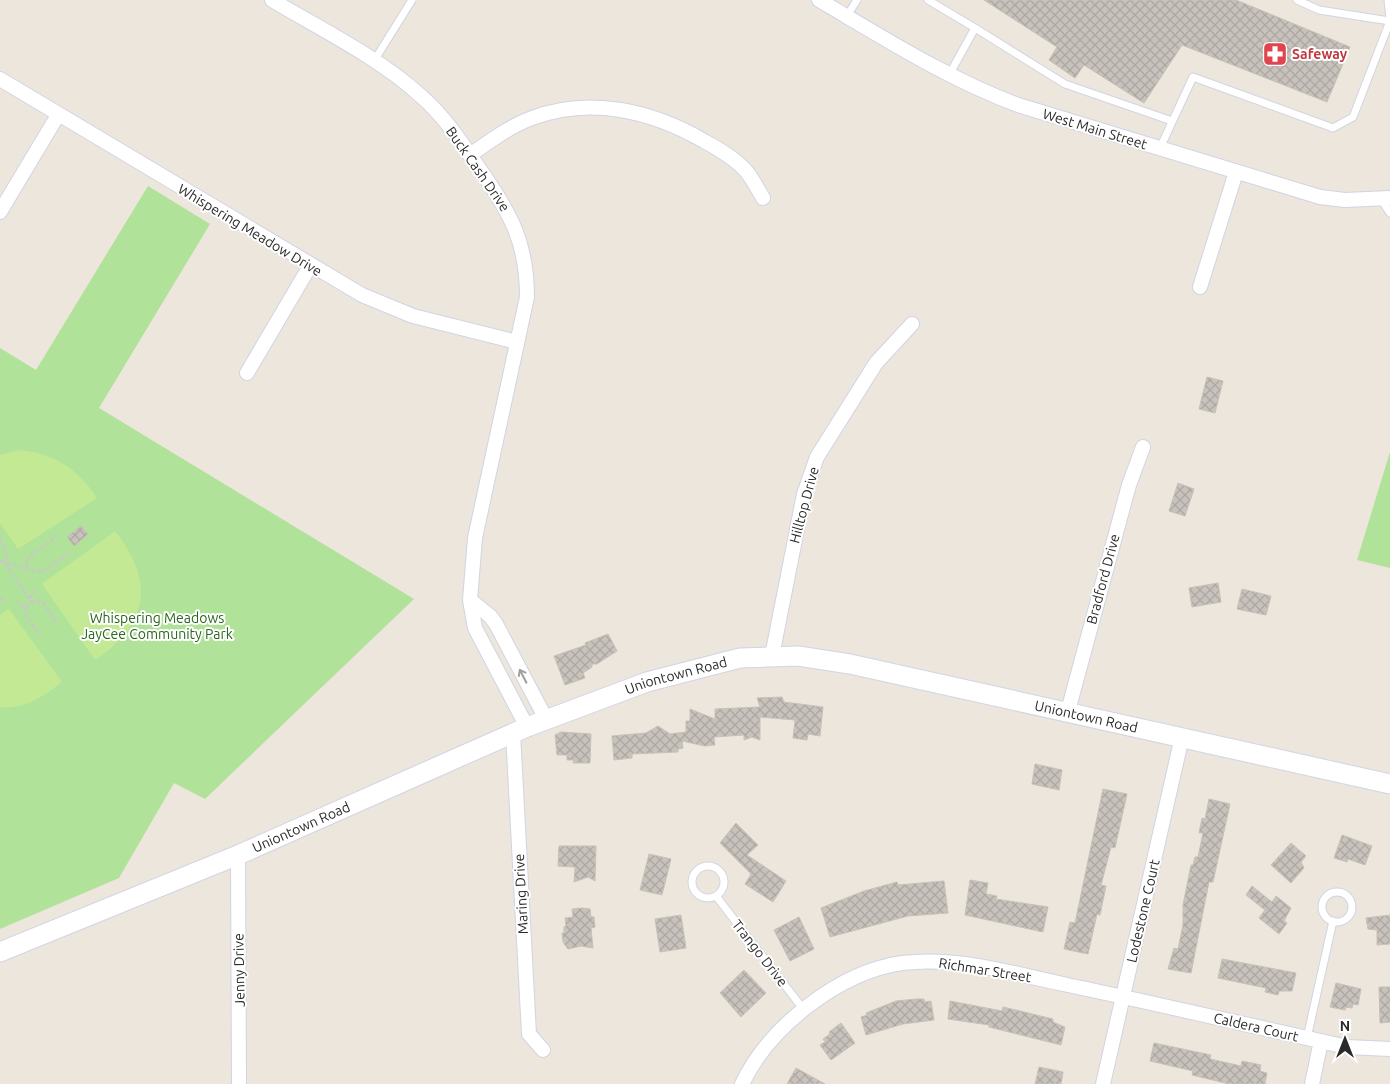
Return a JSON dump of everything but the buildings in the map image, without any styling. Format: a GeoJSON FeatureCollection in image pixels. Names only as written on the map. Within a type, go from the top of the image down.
{"type":"FeatureCollection","features":[{"type":"Feature","properties":{"kind":"main road","name":"Uniontown Road"},"geometry":{"type":"LineString","coordinates":[[0,952],[238,855],[546,719],[601,698],[677,673],[740,658],[798,656],[850,664],[1390,784]]}},
{"type":"Feature","properties":{"kind":"street","name":"Buck Cash Drive"},"geometry":{"type":"LineString","coordinates":[[272,0],[374,62],[423,97],[440,115],[498,195],[520,238],[525,260],[527,297],[474,538],[470,600],[474,628],[520,730]]}},
{"type":"Feature","properties":{"kind":"street","name":"West Main Street"},"geometry":{"type":"LineString","coordinates":[[819,0],[978,91],[1018,106],[1320,197],[1345,200],[1386,198]]}},
{"type":"Feature","properties":{"kind":"street","name":"Whispering Meadow Drive"},"geometry":{"type":"LineString","coordinates":[[0,79],[362,296],[396,310],[517,342]]}},
{"type":"Feature","properties":{"kind":"street"},"geometry":{"type":"LineString","coordinates":[[470,155],[513,127],[550,113],[588,108],[628,110],[672,123],[717,148],[747,172],[763,198]]}},
{"type":"Feature","properties":{"kind":"street"},"geometry":{"type":"LineString","coordinates":[[0,212],[58,115]]}},
{"type":"Feature","properties":{"kind":"street"},"geometry":{"type":"LineString","coordinates":[[1200,286],[1236,172]]}},
{"type":"Feature","properties":{"kind":"street"},"geometry":{"type":"LineString","coordinates":[[247,373],[310,266]]}},
{"type":"Feature","properties":{"kind":"street","name":"Hilltop Drive"},"geometry":{"type":"LineString","coordinates":[[772,656],[804,494],[817,457],[876,362],[912,324]]}},
{"type":"Feature","properties":{"kind":"street","name":"Bradford Drive"},"geometry":{"type":"LineString","coordinates":[[1068,711],[1129,485],[1143,447]]}},
{"type":"Feature","properties":{"kind":"street"},"geometry":{"type":"LineString","coordinates":[[470,600],[490,616],[496,624],[546,719]]}},
{"type":"Feature","properties":{"kind":"street","name":"Maring Drive"},"geometry":{"type":"LineString","coordinates":[[520,730],[528,1034],[543,1050]]}},
{"type":"Feature","properties":{"kind":"street","name":"Lodestone Court"},"geometry":{"type":"LineString","coordinates":[[1103,1084],[1182,737]]}},
{"type":"Feature","properties":{"kind":"street","name":"Jenny Drive"},"geometry":{"type":"LineString","coordinates":[[238,855],[239,1084]]}},
{"type":"Feature","properties":{"kind":"street","name":"Richmar Street"},"geometry":{"type":"LineString","coordinates":[[742,1084],[752,1064],[776,1033],[826,991],[865,974],[901,964],[932,962],[993,970],[1124,997]]}},
{"type":"Feature","properties":{"kind":"street","name":"Caldera Court"},"geometry":{"type":"LineString","coordinates":[[1124,997],[1361,1049],[1390,1048]]}},
{"type":"Feature","properties":{"kind":"street"},"geometry":{"type":"LineString","coordinates":[[1312,1084],[1321,1041]]}},
{"type":"Feature","properties":{"kind":"lane"},"geometry":{"type":"LineString","coordinates":[[374,62],[412,0]]}},
{"type":"Feature","properties":{"kind":"lane"},"geometry":{"type":"LineString","coordinates":[[848,16],[857,0]]}},
{"type":"Feature","properties":{"kind":"lane"},"geometry":{"type":"LineString","coordinates":[[928,0],[1065,84],[1172,121]]}},
{"type":"Feature","properties":{"kind":"lane"},"geometry":{"type":"LineString","coordinates":[[1297,0],[1320,10],[1390,20]]}},
{"type":"Feature","properties":{"kind":"lane"},"geometry":{"type":"LineString","coordinates":[[1160,148],[1193,78],[1333,128],[1353,117],[1390,20],[1388,0]]}},
{"type":"Feature","properties":{"kind":"lane"},"geometry":{"type":"LineString","coordinates":[[948,75],[975,28]]}},
{"type":"Feature","properties":{"kind":"lane"},"geometry":{"type":"LineString","coordinates":[[1386,198],[1390,213]]}},
{"type":"Feature","properties":{"kind":"lane"},"geometry":{"type":"LineString","coordinates":[[707,866],[717,869],[721,873],[723,888],[716,896],[706,898],[696,894],[692,879],[697,870],[707,866]]}},
{"type":"Feature","properties":{"kind":"lane"},"geometry":{"type":"LineString","coordinates":[[1339,892],[1350,900],[1351,910],[1343,920],[1334,921],[1325,916],[1322,906],[1329,894],[1339,892]]}},
{"type":"Feature","properties":{"kind":"lane","name":"Trango Drive"},"geometry":{"type":"LineString","coordinates":[[716,896],[804,1011]]}},
{"type":"Feature","properties":{"kind":"lane"},"geometry":{"type":"LineString","coordinates":[[1307,1038],[1334,921]]}},
{"type":"Feature","properties":{"kind":"path"},"geometry":{"type":"LineString","coordinates":[[26,568],[28,558],[58,535]]}},
{"type":"Feature","properties":{"kind":"path"},"geometry":{"type":"LineString","coordinates":[[0,539],[6,554],[5,563],[32,603]]}},
{"type":"Feature","properties":{"kind":"path"},"geometry":{"type":"LineString","coordinates":[[0,561],[39,572],[70,553]]}},
{"type":"Feature","properties":{"kind":"path"},"geometry":{"type":"LineString","coordinates":[[6,554],[13,555]]}},
{"type":"Feature","properties":{"kind":"path"},"geometry":{"type":"LineString","coordinates":[[24,557],[28,558]]}},
{"type":"Feature","properties":{"kind":"path"},"geometry":{"type":"LineString","coordinates":[[38,577],[39,572]]}},
{"type":"Feature","properties":{"kind":"path"},"geometry":{"type":"LineString","coordinates":[[28,598],[34,594],[35,588]]}},
{"type":"Feature","properties":{"kind":"path"},"geometry":{"type":"LineString","coordinates":[[0,599],[5,600]]}},
{"type":"Feature","properties":{"kind":"path"},"geometry":{"type":"LineString","coordinates":[[17,602],[24,608],[36,600],[42,601],[57,623]]}},
{"type":"Feature","properties":{"kind":"path"},"geometry":{"type":"LineString","coordinates":[[26,606],[25,614],[40,636]]}},
{"type":"Feature","properties":{"kind":"green space","name":"Whispering Meadows JayCee Community Park"},"geometry":{"type":"Polygon","coordinates":[[[148,186],[210,224],[99,408],[414,599],[205,799],[174,783],[119,878],[0,929],[0,348],[36,370],[148,186]]]}},
{"type":"Feature","properties":{"kind":"green space"},"geometry":{"type":"Polygon","coordinates":[[[20,450],[55,459],[74,471],[97,498],[18,549],[0,523],[0,455],[20,450]]]}},
{"type":"Feature","properties":{"kind":"green space"},"geometry":{"type":"Polygon","coordinates":[[[1390,452],[1390,568],[1357,560],[1390,452]]]}},
{"type":"Feature","properties":{"kind":"green space"},"geometry":{"type":"Polygon","coordinates":[[[115,531],[128,550],[136,568],[140,585],[140,601],[136,617],[127,632],[95,660],[42,584],[115,531]]]}},
{"type":"Feature","properties":{"kind":"green space"},"geometry":{"type":"Polygon","coordinates":[[[9,609],[62,682],[33,701],[17,706],[0,707],[0,615],[9,609]]]}},
{"type":"Feature","properties":{"kind":"place","name":"Safeway"},"geometry":{"type":"Point","coordinates":[1275,54]}}]}
